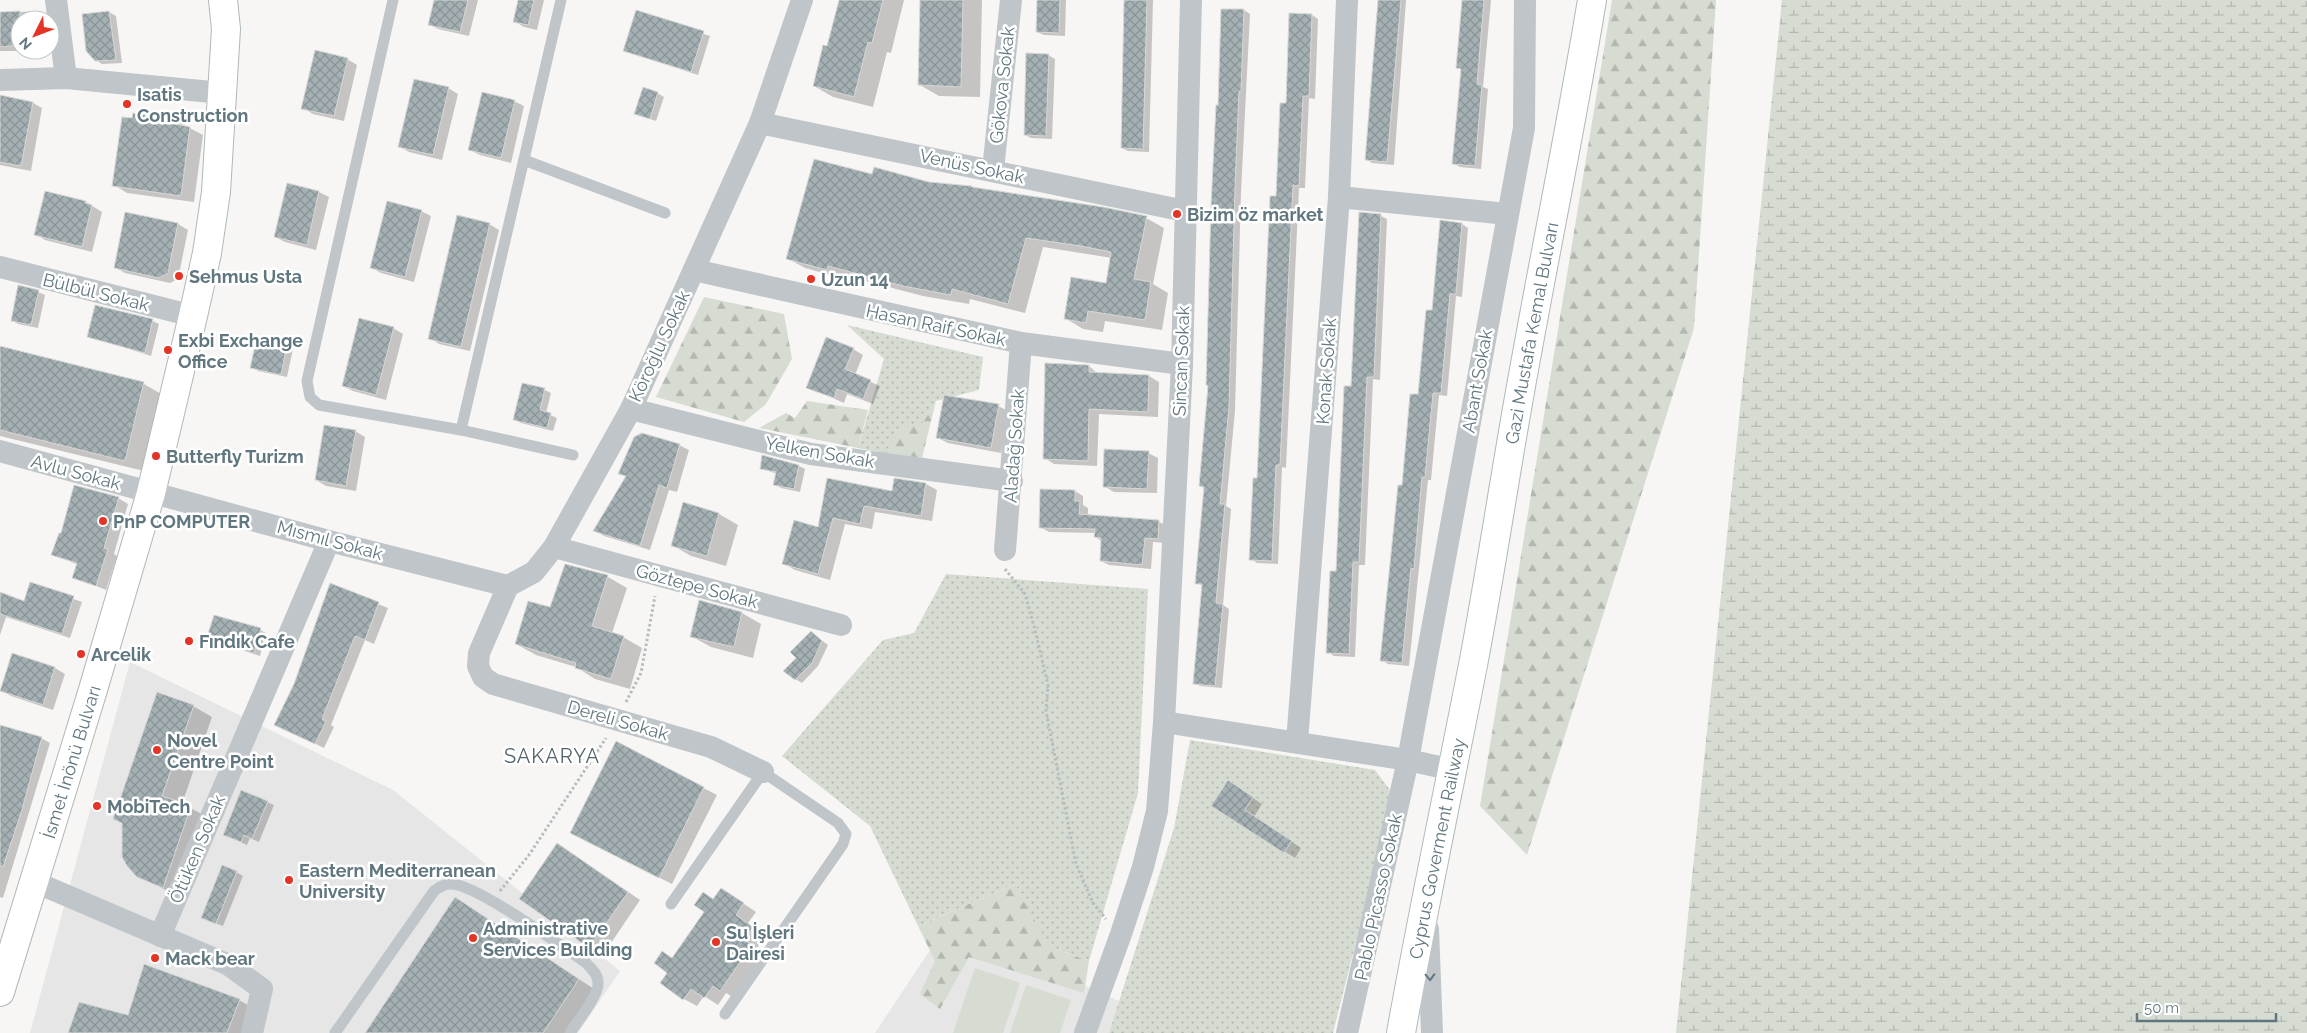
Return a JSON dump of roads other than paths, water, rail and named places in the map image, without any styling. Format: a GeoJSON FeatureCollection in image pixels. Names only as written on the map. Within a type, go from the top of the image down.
{"type":"FeatureCollection","features":[{"type":"Feature","properties":{"kind":"main road","name":"İsmet İnönü Bulvarı"},"geometry":{"type":"LineString","coordinates":[[0,992],[35,882],[151,493],[193,316],[216,192],[226,29],[223,0]]}},
{"type":"Feature","properties":{"kind":"main road","name":"Gazi Mustafa Kemal Bulvarı"},"geometry":{"type":"LineString","coordinates":[[1473,665],[1528,348],[1575,107],[1592,0]]}},
{"type":"Feature","properties":{"kind":"main road","name":"Cyprus Goverment Railway"},"geometry":{"type":"LineString","coordinates":[[1401,1033],[1426,893],[1453,770],[1473,665]]}},
{"type":"Feature","properties":{"kind":"street"},"geometry":{"type":"LineString","coordinates":[[56,0],[66,78]]}},
{"type":"Feature","properties":{"kind":"street","name":"Köroğlu Sokak"},"geometry":{"type":"LineString","coordinates":[[508,586],[534,572],[554,547],[631,409],[760,123],[802,0]]}},
{"type":"Feature","properties":{"kind":"street","name":"Gökova Sokak"},"geometry":{"type":"LineString","coordinates":[[993,170],[1011,0]]}},
{"type":"Feature","properties":{"kind":"street","name":"Sincan Sokak"},"geometry":{"type":"LineString","coordinates":[[1085,1033],[1122,934],[1158,811],[1182,364],[1184,210],[1191,0]]}},
{"type":"Feature","properties":{"kind":"street","name":"Konak Sokak"},"geometry":{"type":"LineString","coordinates":[[1297,742],[1339,197],[1347,0]]}},
{"type":"Feature","properties":{"kind":"street","name":"Abant Sokak"},"geometry":{"type":"LineString","coordinates":[[1408,760],[1524,128],[1524,0]]}},
{"type":"Feature","properties":{"kind":"street"},"geometry":{"type":"LineString","coordinates":[[0,80],[66,78],[222,93]]}},
{"type":"Feature","properties":{"kind":"street","name":"Venüs Sokak"},"geometry":{"type":"LineString","coordinates":[[760,123],[1184,210]]}},
{"type":"Feature","properties":{"kind":"street"},"geometry":{"type":"LineString","coordinates":[[1339,197],[1507,214]]}},
{"type":"Feature","properties":{"kind":"street","name":"Bülbül Sokak"},"geometry":{"type":"LineString","coordinates":[[0,267],[193,316]]}},
{"type":"Feature","properties":{"kind":"street","name":"Hasan Raif Sokak"},"geometry":{"type":"LineString","coordinates":[[694,270],[1021,343],[1182,364]]}},
{"type":"Feature","properties":{"kind":"street","name":"Aladağ Sokak"},"geometry":{"type":"LineString","coordinates":[[1004,557],[1012,481],[1021,343]]}},
{"type":"Feature","properties":{"kind":"street","name":"Yelken Sokak"},"geometry":{"type":"LineString","coordinates":[[631,409],[810,454],[1012,481]]}},
{"type":"Feature","properties":{"kind":"street","name":"Avlu Sokak"},"geometry":{"type":"LineString","coordinates":[[0,451],[151,493]]}},
{"type":"Feature","properties":{"kind":"street","name":"Mısmıl Sokak"},"geometry":{"type":"LineString","coordinates":[[151,493],[329,541],[508,586]]}},
{"type":"Feature","properties":{"kind":"street","name":"Ötüken Sokak"},"geometry":{"type":"LineString","coordinates":[[160,936],[329,541]]}},
{"type":"Feature","properties":{"kind":"street","name":"Göztepe Sokak"},"geometry":{"type":"LineString","coordinates":[[554,547],[840,625]]}},
{"type":"Feature","properties":{"kind":"street","name":"Dereli Sokak"},"geometry":{"type":"LineString","coordinates":[[508,586],[479,653],[478,666],[483,677],[493,684],[710,747],[763,772]]}},
{"type":"Feature","properties":{"kind":"street"},"geometry":{"type":"LineString","coordinates":[[1164,722],[1408,760],[1453,770]]}},
{"type":"Feature","properties":{"kind":"street","name":"Pablo Picasso Sokak"},"geometry":{"type":"LineString","coordinates":[[1347,1033],[1408,760]]}},
{"type":"Feature","properties":{"kind":"street"},"geometry":{"type":"LineString","coordinates":[[35,882],[229,965],[262,989],[252,1033]]}},
{"type":"Feature","properties":{"kind":"street"},"geometry":{"type":"LineString","coordinates":[[1426,893],[1432,1033]]}},
{"type":"Feature","properties":{"kind":"lane"},"geometry":{"type":"LineString","coordinates":[[393,0],[307,381],[310,397],[319,405],[460,430],[573,455]]}},
{"type":"Feature","properties":{"kind":"lane"},"geometry":{"type":"LineString","coordinates":[[460,430],[562,0]]}},
{"type":"Feature","properties":{"kind":"lane"},"geometry":{"type":"LineString","coordinates":[[524,160],[665,213]]}},
{"type":"Feature","properties":{"kind":"lane"},"geometry":{"type":"LineString","coordinates":[[671,904],[763,772],[838,823],[846,834],[843,844],[725,1014]]}},
{"type":"Feature","properties":{"kind":"lane"},"geometry":{"type":"LineString","coordinates":[[335,1033],[434,890],[442,885],[451,884],[460,885],[492,901],[585,962],[593,970],[598,980],[598,989],[570,1033]]}},
{"type":"Feature","properties":{"kind":"place","name":"Isatis Construction"},"geometry":{"type":"Point","coordinates":[127,104]}},
{"type":"Feature","properties":{"kind":"place","name":"Bizim öz market"},"geometry":{"type":"Point","coordinates":[1177,214]}},
{"type":"Feature","properties":{"kind":"place","name":"Sehmus Usta"},"geometry":{"type":"Point","coordinates":[179,276]}},
{"type":"Feature","properties":{"kind":"place","name":"Uzun 14"},"geometry":{"type":"Point","coordinates":[811,279]}},
{"type":"Feature","properties":{"kind":"place","name":"Exbi Exchange Office"},"geometry":{"type":"Point","coordinates":[168,350]}},
{"type":"Feature","properties":{"kind":"place","name":"Butterfly Turizm"},"geometry":{"type":"Point","coordinates":[156,456]}},
{"type":"Feature","properties":{"kind":"place","name":"PnP COMPUTER"},"geometry":{"type":"Point","coordinates":[103,521]}},
{"type":"Feature","properties":{"kind":"place","name":"Fındık Cafe"},"geometry":{"type":"Point","coordinates":[189,641]}},
{"type":"Feature","properties":{"kind":"place","name":"Arcelik"},"geometry":{"type":"Point","coordinates":[81,654]}},
{"type":"Feature","properties":{"kind":"place","name":"Novel Centre Point"},"geometry":{"type":"Point","coordinates":[157,750]}},
{"type":"Feature","properties":{"kind":"place","name":"MobiTech"},"geometry":{"type":"Point","coordinates":[97,806]}},
{"type":"Feature","properties":{"kind":"place","name":"Eastern Mediterranean University"},"geometry":{"type":"Point","coordinates":[289,880]}},
{"type":"Feature","properties":{"kind":"place","name":"Administrative Services Building"},"geometry":{"type":"Point","coordinates":[473,938]}},
{"type":"Feature","properties":{"kind":"place","name":"Su İşleri Dairesi"},"geometry":{"type":"Point","coordinates":[716,942]}},
{"type":"Feature","properties":{"kind":"place","name":"Mack bear"},"geometry":{"type":"Point","coordinates":[155,958]}},
{"type":"Feature","properties":{"kind":"district","name":"SAKARYA"},"geometry":{"type":"Point","coordinates":[552,756]}}]}
